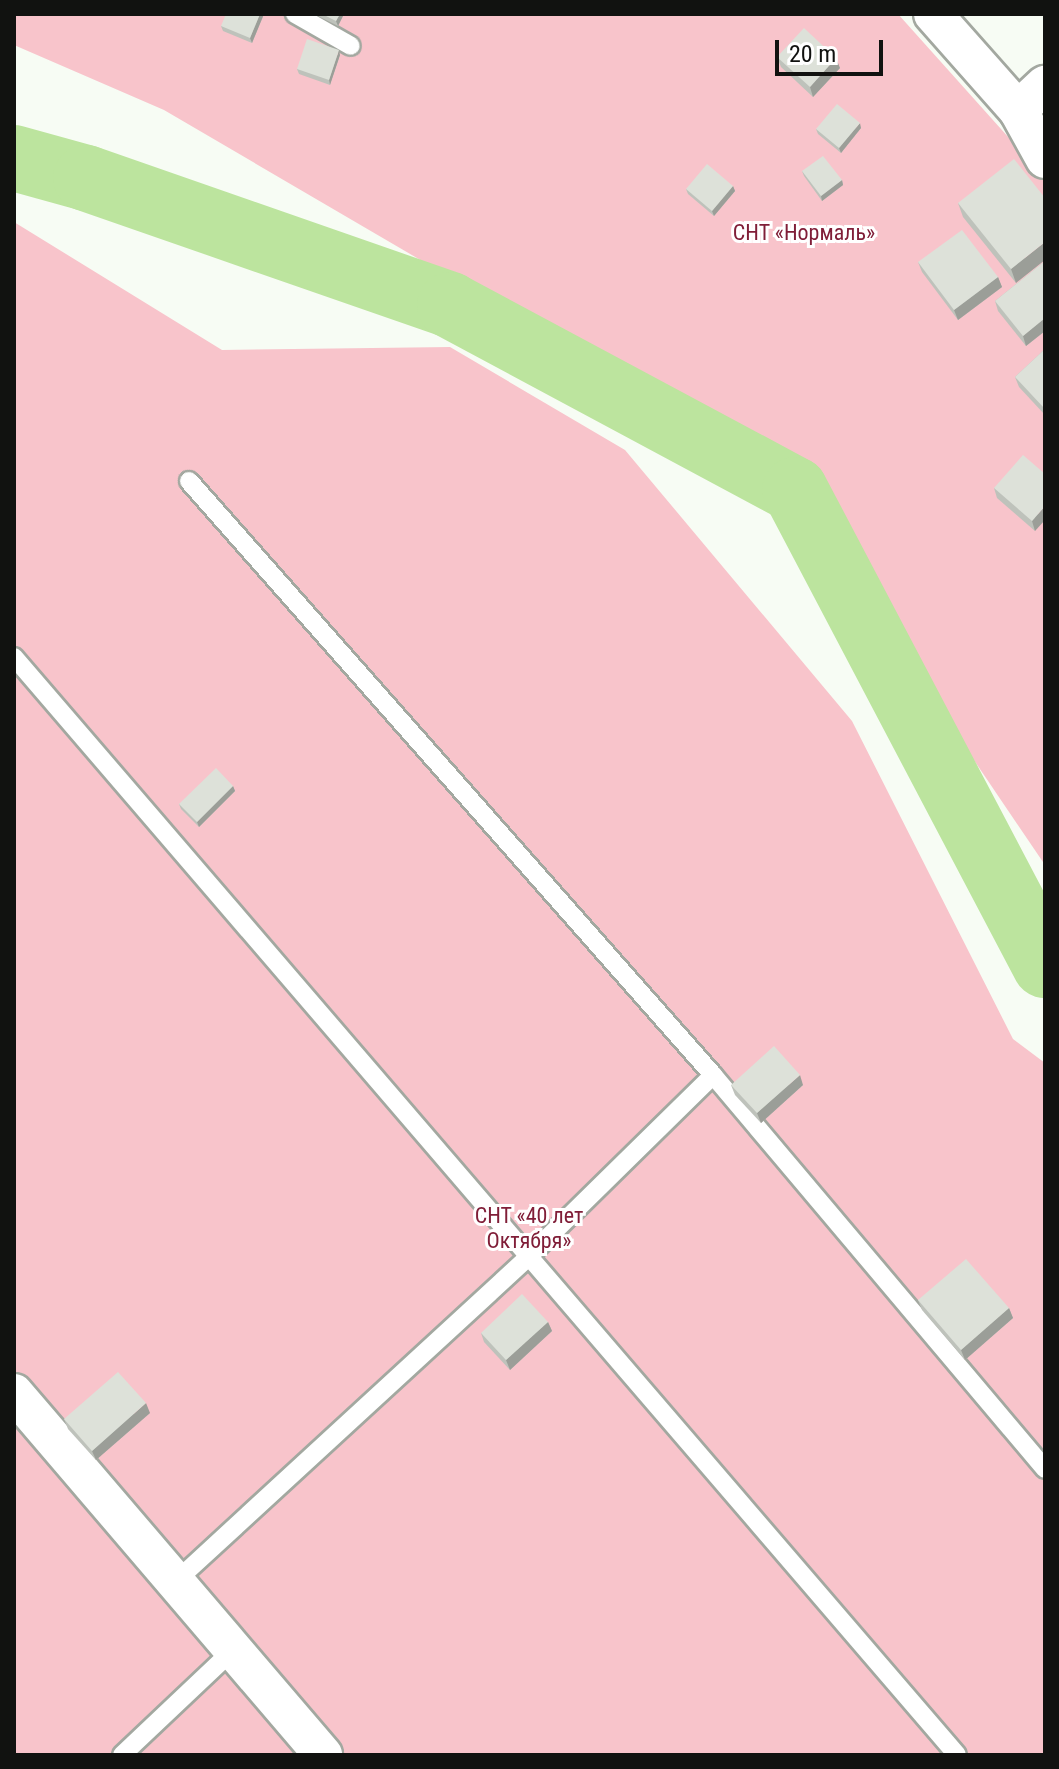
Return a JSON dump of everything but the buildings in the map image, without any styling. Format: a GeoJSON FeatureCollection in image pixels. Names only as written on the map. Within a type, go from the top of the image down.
{"type":"FeatureCollection","features":[{"type":"Feature","properties":{"kind":"street"},"geometry":{"type":"LineString","coordinates":[[933,14],[1031,98],[1045,159]]}},
{"type":"Feature","properties":{"kind":"street"},"geometry":{"type":"LineString","coordinates":[[14,1393],[323,1755]]}},
{"type":"Feature","properties":{"kind":"lane"},"geometry":{"type":"LineString","coordinates":[[295,14],[351,46]]}},
{"type":"Feature","properties":{"kind":"lane"},"geometry":{"type":"LineString","coordinates":[[189,481],[713,1075],[1045,1469]]}},
{"type":"Feature","properties":{"kind":"lane"},"geometry":{"type":"LineString","coordinates":[[14,657],[957,1755]]}},
{"type":"Feature","properties":{"kind":"lane"},"geometry":{"type":"LineString","coordinates":[[175,1582],[527,1258],[713,1075]]}},
{"type":"Feature","properties":{"kind":"lane"},"geometry":{"type":"LineString","coordinates":[[122,1755],[233,1650]]}},
{"type":"Feature","properties":{"kind":"green space","name":"СНТ «Нормаль»"},"geometry":{"type":"Polygon","coordinates":[[[14,14],[898,14],[1045,178],[1045,865],[776,468],[164,110],[14,45],[14,14]]]}},
{"type":"Feature","properties":{"kind":"green space","name":"СНТ «40 лет Октября»"},"geometry":{"type":"Polygon","coordinates":[[[14,222],[222,350],[450,347],[625,450],[852,721],[1013,1039],[1045,1063],[1045,1755],[14,1755],[14,222]]]}},
{"type":"Feature","properties":{"kind":"waterway"},"geometry":{"type":"LineString","coordinates":[[14,158],[86,178],[450,305],[795,490],[1045,965]]}}]}
